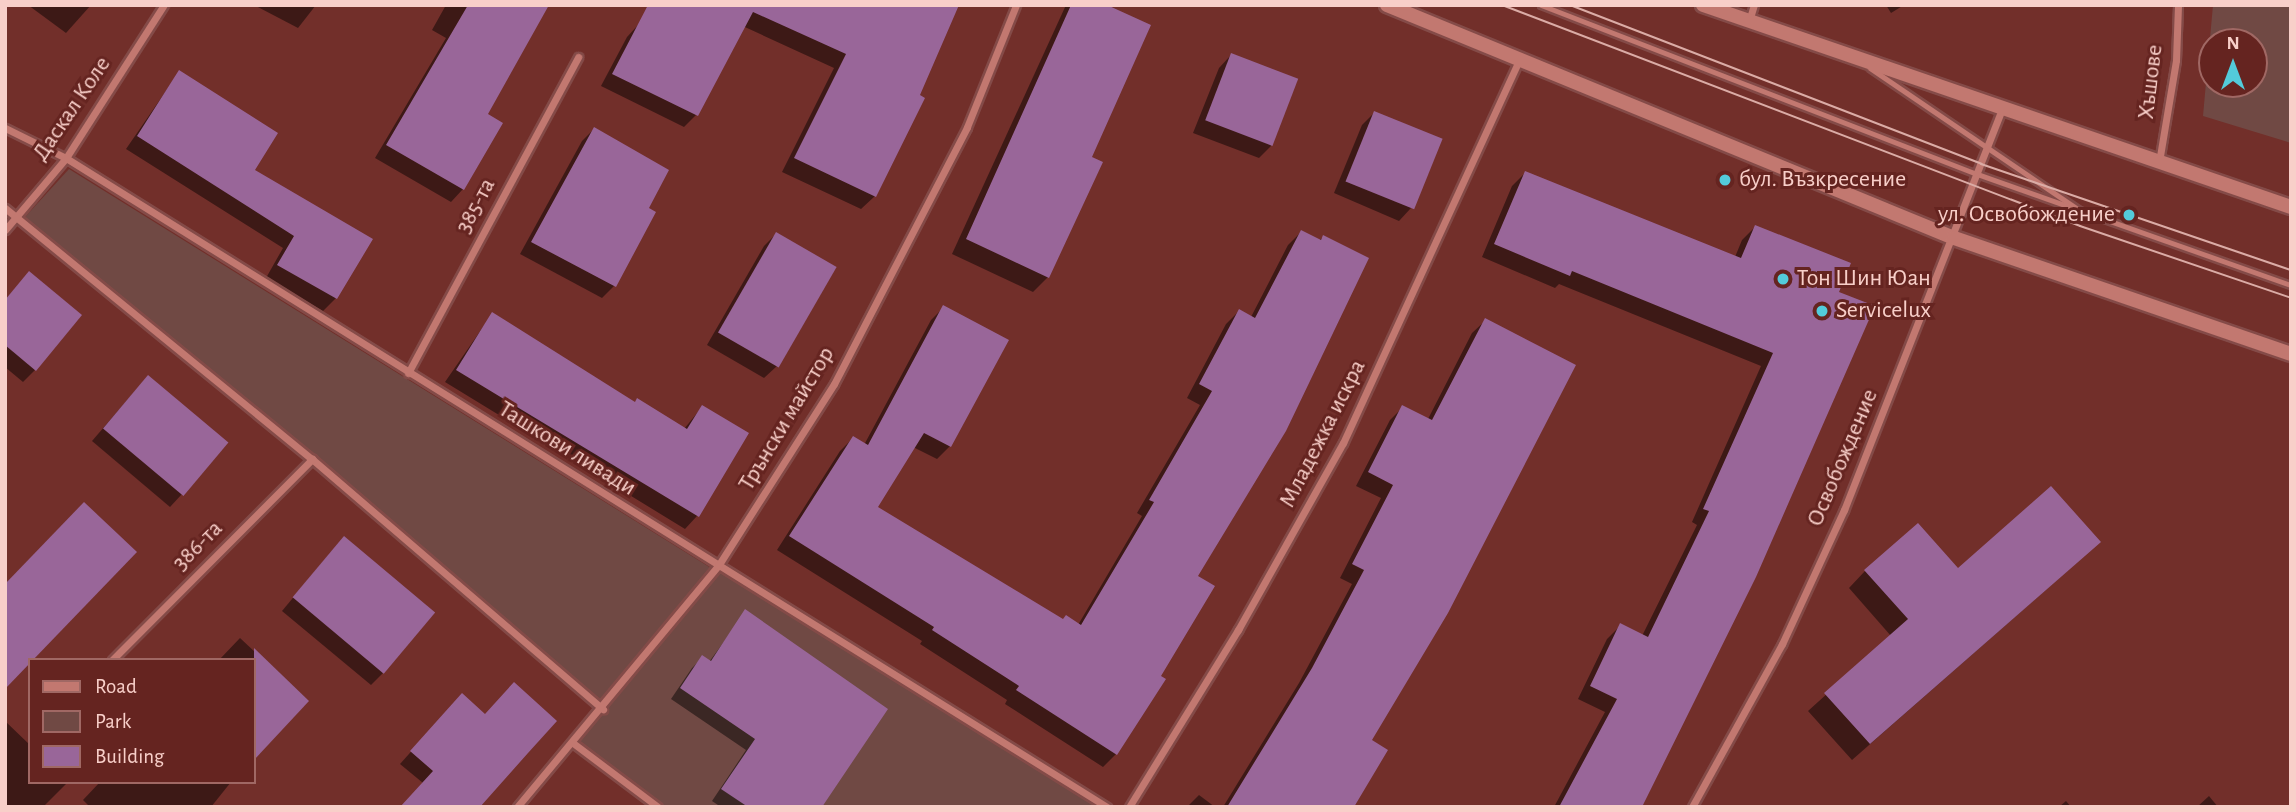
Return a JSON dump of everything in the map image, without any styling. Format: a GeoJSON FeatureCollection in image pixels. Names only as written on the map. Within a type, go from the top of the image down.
{"type":"FeatureCollection","features":[{"type":"Feature","properties":{"kind":"main road"},"geometry":{"type":"LineString","coordinates":[[1387,5],[1518,62],[1954,238],[2291,354]]}},
{"type":"Feature","properties":{"kind":"main road"},"geometry":{"type":"LineString","coordinates":[[1703,5],[1863,64],[2291,207]]}},
{"type":"Feature","properties":{"kind":"street","name":"Даскал Коле"},"geometry":{"type":"LineString","coordinates":[[5,230],[66,159],[164,5]]}},
{"type":"Feature","properties":{"kind":"street","name":"Трънски майстор"},"geometry":{"type":"LineString","coordinates":[[517,807],[603,709],[718,566],[834,384],[967,127],[1016,5]]}},
{"type":"Feature","properties":{"kind":"street"},"geometry":{"type":"LineString","coordinates":[[1748,22],[1754,5]]}},
{"type":"Feature","properties":{"kind":"street","name":"Хъшове"},"geometry":{"type":"LineString","coordinates":[[2159,163],[2176,60],[2178,5]]}},
{"type":"Feature","properties":{"kind":"street","name":"385-та"},"geometry":{"type":"LineString","coordinates":[[408,373],[578,57]]}},
{"type":"Feature","properties":{"kind":"street","name":"Младежка искра"},"geometry":{"type":"LineString","coordinates":[[1129,807],[1238,630],[1343,443],[1518,62]]}},
{"type":"Feature","properties":{"kind":"street","name":"Освобождение"},"geometry":{"type":"LineString","coordinates":[[1692,807],[1782,644],[1844,510],[1954,238],[2001,111]]}},
{"type":"Feature","properties":{"kind":"street","name":"Ташкови ливади"},"geometry":{"type":"LineString","coordinates":[[5,128],[66,159],[1107,807]]}},
{"type":"Feature","properties":{"kind":"street"},"geometry":{"type":"LineString","coordinates":[[5,208],[312,459],[603,709]]}},
{"type":"Feature","properties":{"kind":"street","name":"386-та"},"geometry":{"type":"LineString","coordinates":[[114,658],[312,459]]}},
{"type":"Feature","properties":{"kind":"street"},"geometry":{"type":"LineString","coordinates":[[573,743],[658,807]]}},
{"type":"Feature","properties":{"kind":"lane"},"geometry":{"type":"LineString","coordinates":[[1541,5],[1977,174],[2291,285]]}},
{"type":"Feature","properties":{"kind":"lane"},"geometry":{"type":"LineString","coordinates":[[1863,64],[2085,214]]}},
{"type":"Feature","properties":{"kind":"green space"},"geometry":{"type":"Polygon","coordinates":[[[2213,5],[2291,5],[2291,143],[2203,116],[2205,98],[2268,98],[2268,28],[2211,28],[2213,5]]]}},
{"type":"Feature","properties":{"kind":"green space"},"geometry":{"type":"Polygon","coordinates":[[[69,169],[711,568],[601,700],[24,218],[69,169]]]}},
{"type":"Feature","properties":{"kind":"green space"},"geometry":{"type":"Polygon","coordinates":[[[718,566],[1107,807],[658,807],[573,743],[718,566]]]}},
{"type":"Feature","properties":{"kind":"building"},"geometry":{"type":"Polygon","coordinates":[[[468,5],[549,5],[488,114],[503,123],[464,190],[386,145],[468,5]]]}},
{"type":"Feature","properties":{"kind":"building"},"geometry":{"type":"Polygon","coordinates":[[[648,5],[959,5],[920,95],[925,98],[876,197],[794,158],[846,54],[753,12],[698,116],[612,74],[648,5]]]}},
{"type":"Feature","properties":{"kind":"building"},"geometry":{"type":"Polygon","coordinates":[[[1071,5],[1107,5],[1151,25],[1092,157],[1103,162],[1049,278],[966,239],[1071,5]]]}},
{"type":"Feature","properties":{"kind":"building"},"geometry":{"type":"Polygon","coordinates":[[[1231,53],[1298,79],[1272,146],[1205,120],[1231,53]]]}},
{"type":"Feature","properties":{"kind":"building"},"geometry":{"type":"Polygon","coordinates":[[[179,70],[278,133],[255,170],[373,239],[337,299],[277,265],[294,236],[137,136],[179,70]]]}},
{"type":"Feature","properties":{"kind":"building"},"geometry":{"type":"Polygon","coordinates":[[[1374,111],[1443,139],[1414,209],[1346,181],[1374,111]]]}},
{"type":"Feature","properties":{"kind":"building"},"geometry":{"type":"Polygon","coordinates":[[[594,127],[669,170],[649,208],[656,212],[616,287],[531,242],[594,127]]]}},
{"type":"Feature","properties":{"kind":"building"},"geometry":{"type":"Polygon","coordinates":[[[1525,171],[1741,258],[1755,225],[1851,263],[1839,292],[1875,306],[1756,577],[1642,807],[1559,807],[1617,699],[1590,686],[1620,623],[1648,637],[1709,511],[1703,509],[1773,353],[1572,271],[1570,276],[1494,244],[1525,171]]]}},
{"type":"Feature","properties":{"kind":"building"},"geometry":{"type":"Polygon","coordinates":[[[1301,230],[1321,240],[1323,235],[1369,258],[1286,431],[1198,576],[1215,586],[1161,676],[1166,679],[1117,755],[1016,690],[1019,686],[932,630],[934,627],[789,536],[853,436],[868,445],[943,305],[1009,340],[951,447],[924,433],[878,507],[1063,619],[1066,615],[1081,625],[1154,502],[1149,500],[1212,391],[1199,384],[1239,309],[1255,318],[1301,230]]]}},
{"type":"Feature","properties":{"kind":"building"},"geometry":{"type":"Polygon","coordinates":[[[776,232],[837,267],[779,367],[718,332],[776,232]]]}},
{"type":"Feature","properties":{"kind":"building"},"geometry":{"type":"Polygon","coordinates":[[[29,271],[82,315],[36,371],[5,345],[5,300],[29,271]]]}},
{"type":"Feature","properties":{"kind":"building"},"geometry":{"type":"Polygon","coordinates":[[[492,312],[635,402],[637,398],[687,429],[702,405],[749,433],[699,517],[456,370],[492,312]]]}},
{"type":"Feature","properties":{"kind":"building"},"geometry":{"type":"Polygon","coordinates":[[[1485,318],[1576,365],[1448,613],[1372,740],[1388,750],[1354,807],[1227,807],[1312,668],[1364,570],[1352,564],[1393,485],[1368,472],[1402,405],[1432,420],[1485,318]]]}},
{"type":"Feature","properties":{"kind":"building"},"geometry":{"type":"Polygon","coordinates":[[[148,375],[228,442],[183,496],[103,429],[148,375]]]}},
{"type":"Feature","properties":{"kind":"building"},"geometry":{"type":"Polygon","coordinates":[[[2051,486],[2101,542],[1870,744],[1824,693],[1908,619],[1864,570],[1918,523],[1958,568],[2051,486]]]}},
{"type":"Feature","properties":{"kind":"building"},"geometry":{"type":"Polygon","coordinates":[[[84,502],[137,552],[35,658],[28,658],[28,665],[5,689],[5,584],[84,502]]]}},
{"type":"Feature","properties":{"kind":"building"},"geometry":{"type":"Polygon","coordinates":[[[344,536],[435,612],[384,674],[293,597],[344,536]]]}},
{"type":"Feature","properties":{"kind":"building"},"geometry":{"type":"Polygon","coordinates":[[[745,609],[888,709],[822,807],[748,807],[721,789],[755,739],[680,688],[702,655],[711,661],[745,609]]]}},
{"type":"Feature","properties":{"kind":"building"},"geometry":{"type":"Polygon","coordinates":[[[254,648],[309,701],[256,758],[256,658],[254,648]]]}},
{"type":"Feature","properties":{"kind":"building"},"geometry":{"type":"Polygon","coordinates":[[[514,682],[557,721],[480,807],[400,807],[433,771],[410,751],[462,693],[485,714],[514,682]]]}},
{"type":"Feature","properties":{"kind":"tram line"},"geometry":{"type":"LineString","coordinates":[[1502,5],[2080,226],[2291,298]]}},
{"type":"Feature","properties":{"kind":"tram line"},"geometry":{"type":"LineString","coordinates":[[1570,5],[1981,164],[2291,270]]}},
{"type":"Feature","properties":{"kind":"place","name":"бул. Възкресение"},"geometry":{"type":"Point","coordinates":[1725,180]}},
{"type":"Feature","properties":{"kind":"place","name":"ул. Освобождение"},"geometry":{"type":"Point","coordinates":[2129,215]}},
{"type":"Feature","properties":{"kind":"place","name":"Тон Шин Юан"},"geometry":{"type":"Point","coordinates":[1783,279]}},
{"type":"Feature","properties":{"kind":"place","name":"Servicelux"},"geometry":{"type":"Point","coordinates":[1822,311]}}]}
